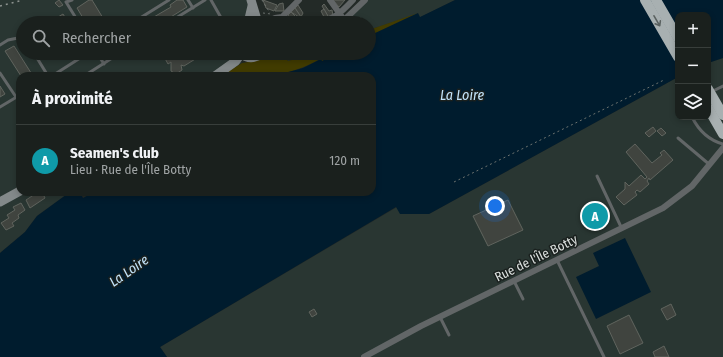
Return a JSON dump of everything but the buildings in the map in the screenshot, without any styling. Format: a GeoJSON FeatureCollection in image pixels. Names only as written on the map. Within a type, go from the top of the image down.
{"type":"FeatureCollection","features":[{"type":"Feature","properties":{"kind":"highway"},"geometry":{"type":"LineString","coordinates":[[645,0],[675,52]]}},
{"type":"Feature","properties":{"kind":"highway"},"geometry":{"type":"LineString","coordinates":[[656,0],[675,33]]}},
{"type":"Feature","properties":{"kind":"highway"},"geometry":{"type":"LineString","coordinates":[[711,94],[723,115]]}},
{"type":"Feature","properties":{"kind":"highway"},"geometry":{"type":"LineString","coordinates":[[711,113],[723,134]]}},
{"type":"Feature","properties":{"kind":"main road"},"geometry":{"type":"LineString","coordinates":[[249,16],[252,3]]}},
{"type":"Feature","properties":{"kind":"main road"},"geometry":{"type":"LineString","coordinates":[[252,3],[256,16]]}},
{"type":"Feature","properties":{"kind":"main road"},"geometry":{"type":"LineString","coordinates":[[221,72],[237,60]]}},
{"type":"Feature","properties":{"kind":"main road"},"geometry":{"type":"LineString","coordinates":[[0,202],[16,193]]}},
{"type":"Feature","properties":{"kind":"street"},"geometry":{"type":"LineString","coordinates":[[283,16],[299,0]]}},
{"type":"Feature","properties":{"kind":"street"},"geometry":{"type":"LineString","coordinates":[[330,0],[340,14]]}},
{"type":"Feature","properties":{"kind":"street"},"geometry":{"type":"LineString","coordinates":[[337,16],[353,0]]}},
{"type":"Feature","properties":{"kind":"street"},"geometry":{"type":"LineString","coordinates":[[348,16],[364,0]]}},
{"type":"Feature","properties":{"kind":"street"},"geometry":{"type":"LineString","coordinates":[[273,15],[278,16]]}},
{"type":"Feature","properties":{"kind":"street","name":"Rue de l'Île Botty"},"geometry":{"type":"LineString","coordinates":[[364,357],[440,317],[663,208],[692,186],[723,148]]}},
{"type":"Feature","properties":{"kind":"lane"},"geometry":{"type":"LineString","coordinates":[[72,0],[66,2],[75,16]]}},
{"type":"Feature","properties":{"kind":"lane"},"geometry":{"type":"LineString","coordinates":[[158,0],[161,5]]}},
{"type":"Feature","properties":{"kind":"lane"},"geometry":{"type":"LineString","coordinates":[[143,16],[169,0]]}},
{"type":"Feature","properties":{"kind":"lane"},"geometry":{"type":"LineString","coordinates":[[188,0],[193,8]]}},
{"type":"Feature","properties":{"kind":"lane"},"geometry":{"type":"LineString","coordinates":[[180,16],[205,0]]}},
{"type":"Feature","properties":{"kind":"lane"},"geometry":{"type":"LineString","coordinates":[[211,0],[220,16]]}},
{"type":"Feature","properties":{"kind":"lane"},"geometry":{"type":"LineString","coordinates":[[0,45],[8,40],[16,38]]}},
{"type":"Feature","properties":{"kind":"lane"},"geometry":{"type":"LineString","coordinates":[[38,60],[46,72]]}},
{"type":"Feature","properties":{"kind":"lane"},"geometry":{"type":"LineString","coordinates":[[58,72],[77,60]]}},
{"type":"Feature","properties":{"kind":"lane"},"geometry":{"type":"LineString","coordinates":[[101,60],[104,64]]}},
{"type":"Feature","properties":{"kind":"lane"},"geometry":{"type":"LineString","coordinates":[[91,72],[110,60]]}},
{"type":"Feature","properties":{"kind":"lane"},"geometry":{"type":"LineString","coordinates":[[0,73],[16,97],[0,107]]}},
{"type":"Feature","properties":{"kind":"lane"},"geometry":{"type":"LineString","coordinates":[[711,92],[723,86]]}},
{"type":"Feature","properties":{"kind":"lane"},"geometry":{"type":"LineString","coordinates":[[694,120],[705,135],[712,141],[723,144]]}},
{"type":"Feature","properties":{"kind":"lane"},"geometry":{"type":"LineString","coordinates":[[678,138],[710,165]]}},
{"type":"Feature","properties":{"kind":"lane"},"geometry":{"type":"LineString","coordinates":[[597,176],[622,228]]}},
{"type":"Feature","properties":{"kind":"lane"},"geometry":{"type":"LineString","coordinates":[[557,260],[604,357]]}},
{"type":"Feature","properties":{"kind":"lane"},"geometry":{"type":"LineString","coordinates":[[514,281],[523,299]]}},
{"type":"Feature","properties":{"kind":"lane"},"geometry":{"type":"LineString","coordinates":[[440,317],[449,335]]}},
{"type":"Feature","properties":{"kind":"path"},"geometry":{"type":"LineString","coordinates":[[262,0],[266,9],[273,15]]}},
{"type":"Feature","properties":{"kind":"path"},"geometry":{"type":"LineString","coordinates":[[261,14],[266,13]]}},
{"type":"Feature","properties":{"kind":"path"},"geometry":{"type":"LineString","coordinates":[[454,182],[664,80]]}},
{"type":"Feature","properties":{"kind":"shaded area"},"geometry":{"type":"Polygon","coordinates":[[[0,0],[255,0],[258,16],[16,16],[16,60],[240,60],[242,63],[227,72],[16,72],[16,196],[64,196],[37,216],[25,232],[0,253],[0,0]]]}},
{"type":"Feature","properties":{"kind":"shaded area"},"geometry":{"type":"Polygon","coordinates":[[[365,0],[455,0],[419,18],[418,14],[376,28],[376,16],[348,16],[365,0]]]}},
{"type":"Feature","properties":{"kind":"shaded area"},"geometry":{"type":"Polygon","coordinates":[[[418,13],[376,33],[376,28],[418,13]]]}},
{"type":"Feature","properties":{"kind":"shaded area"},"geometry":{"type":"Polygon","coordinates":[[[723,58],[723,357],[167,357],[160,347],[397,207],[429,214],[675,79],[675,120],[711,120],[711,62],[723,58]]]}},
{"type":"Feature","properties":{"kind":"shaded area"},"geometry":{"type":"Polygon","coordinates":[[[260,60],[318,60],[287,72],[227,72],[242,63],[260,60]]]}},
{"type":"Feature","properties":{"kind":"water","name":"La Loire"},"geometry":{"type":"Polygon","coordinates":[[[455,0],[723,0],[723,58],[711,62],[711,12],[675,12],[675,79],[429,214],[400,214],[396,207],[160,347],[167,357],[0,357],[0,253],[25,232],[37,216],[64,196],[82,196],[83,198],[87,196],[376,196],[376,72],[288,72],[303,68],[319,60],[376,60],[376,33],[418,13],[420,17],[455,0]]]}},
{"type":"Feature","properties":{"kind":"water"},"geometry":{"type":"Polygon","coordinates":[[[625,238],[651,292],[596,319],[576,277],[599,266],[593,253],[625,238]]]}},
{"type":"Feature","properties":{"kind":"railway"},"geometry":{"type":"LineString","coordinates":[[0,6],[23,0]]}},
{"type":"Feature","properties":{"kind":"place","name":"Seamen's club"},"geometry":{"type":"Point","coordinates":[595,216]}}]}
